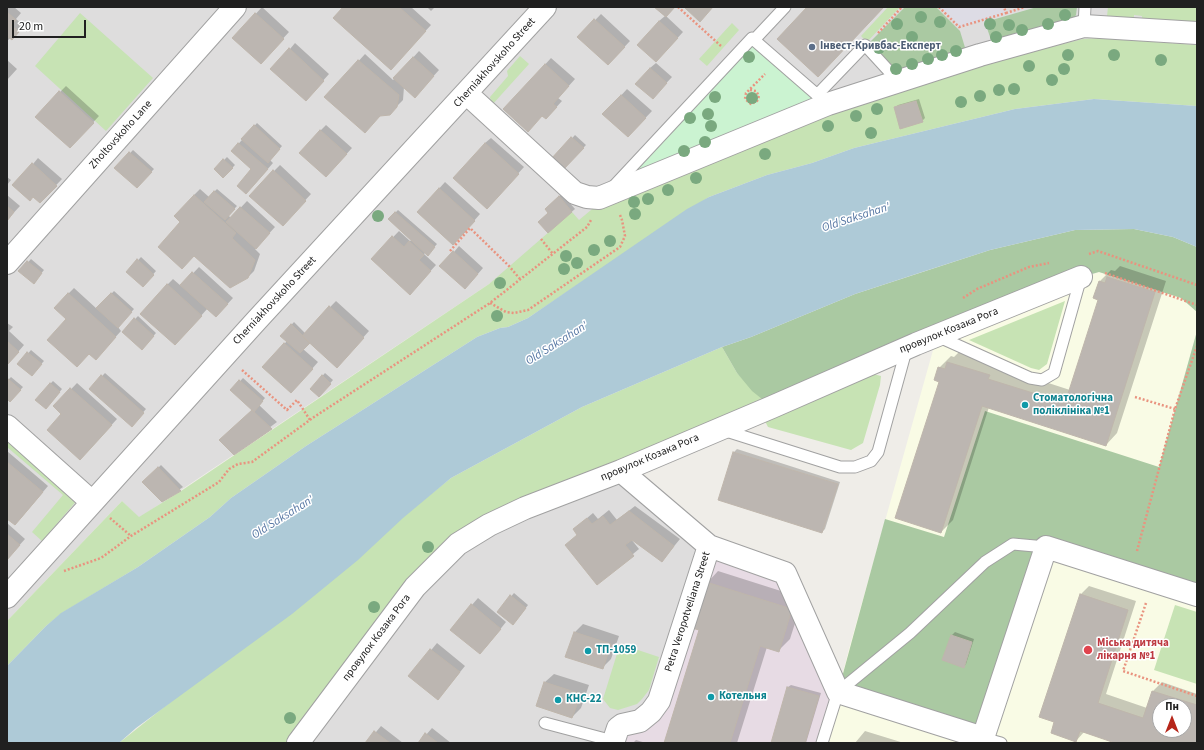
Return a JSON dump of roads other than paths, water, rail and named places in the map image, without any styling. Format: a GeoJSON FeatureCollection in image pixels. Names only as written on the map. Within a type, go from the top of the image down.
{"type":"FeatureCollection","features":[{"type":"Feature","properties":{"kind":"street","name":"Zholtovskoho Lane"},"geometry":{"type":"LineString","coordinates":[[7,264],[235,7]]}},
{"type":"Feature","properties":{"kind":"street","name":"Cherniakhovskoho Street"},"geometry":{"type":"LineString","coordinates":[[7,597],[92,502],[545,7]]}},
{"type":"Feature","properties":{"kind":"street"},"geometry":{"type":"LineString","coordinates":[[466,93],[575,193],[587,197],[604,196],[822,100],[898,81],[1084,16],[1197,33]]}},
{"type":"Feature","properties":{"kind":"street","name":"провулок Козака Рога"},"geometry":{"type":"LineString","coordinates":[[298,743],[415,587],[458,544],[489,525],[525,508],[621,471],[772,407],[907,347],[1081,277]]}},
{"type":"Feature","properties":{"kind":"street"},"geometry":{"type":"LineString","coordinates":[[7,426],[92,502]]}},
{"type":"Feature","properties":{"kind":"street","name":"Petra Veropotveliana Street"},"geometry":{"type":"LineString","coordinates":[[613,742],[618,728],[622,725],[640,721],[651,712],[659,701],[709,546],[621,471]]}},
{"type":"Feature","properties":{"kind":"street"},"geometry":{"type":"LineString","coordinates":[[709,546],[786,573],[838,692],[992,740],[1046,547],[1197,595]]}},
{"type":"Feature","properties":{"kind":"lane"},"geometry":{"type":"LineString","coordinates":[[604,196],[752,38],[754,40],[785,7]]}},
{"type":"Feature","properties":{"kind":"lane"},"geometry":{"type":"LineString","coordinates":[[754,40],[822,100],[866,45],[898,81]]}},
{"type":"Feature","properties":{"kind":"lane"},"geometry":{"type":"LineString","coordinates":[[937,336],[1030,378],[1042,380],[1054,373],[1081,277]]}},
{"type":"Feature","properties":{"kind":"lane"},"geometry":{"type":"LineString","coordinates":[[718,429],[840,467],[855,467],[871,461],[878,452],[907,347]]}},
{"type":"Feature","properties":{"kind":"lane"},"geometry":{"type":"LineString","coordinates":[[822,743],[838,692],[910,633],[985,562],[1013,544],[1046,547]]}},
{"type":"Feature","properties":{"kind":"lane"},"geometry":{"type":"LineString","coordinates":[[545,723],[613,742]]}},
{"type":"Feature","properties":{"kind":"water","name":"Old Saksahan'"},"geometry":{"type":"Polygon","coordinates":[[[1094,99],[1197,106],[1197,247],[1173,237],[1134,229],[1075,230],[990,250],[855,294],[751,337],[722,347],[582,407],[451,478],[403,518],[358,560],[292,614],[136,728],[119,743],[7,743],[7,666],[46,626],[61,613],[138,567],[210,517],[231,498],[306,446],[477,337],[500,328],[508,327],[528,318],[687,209],[709,197],[767,175],[812,163],[854,148],[1015,109],[1094,99]]]}},
{"type":"Feature","properties":{"kind":"place","name":"Інвест-Кривбас-Експерт"},"geometry":{"type":"Point","coordinates":[812,47]}},
{"type":"Feature","properties":{"kind":"place","name":"Стоматологічна поліклініка №1"},"geometry":{"type":"Point","coordinates":[1025,405]}},
{"type":"Feature","properties":{"kind":"place","name":"Міська дитяча лікарня №1"},"geometry":{"type":"Point","coordinates":[1088,650]}},
{"type":"Feature","properties":{"kind":"place","name":"ТП-1059"},"geometry":{"type":"Point","coordinates":[588,651]}},
{"type":"Feature","properties":{"kind":"place","name":"Котельня"},"geometry":{"type":"Point","coordinates":[711,697]}},
{"type":"Feature","properties":{"kind":"place","name":"КНС-22"},"geometry":{"type":"Point","coordinates":[558,700]}}]}
